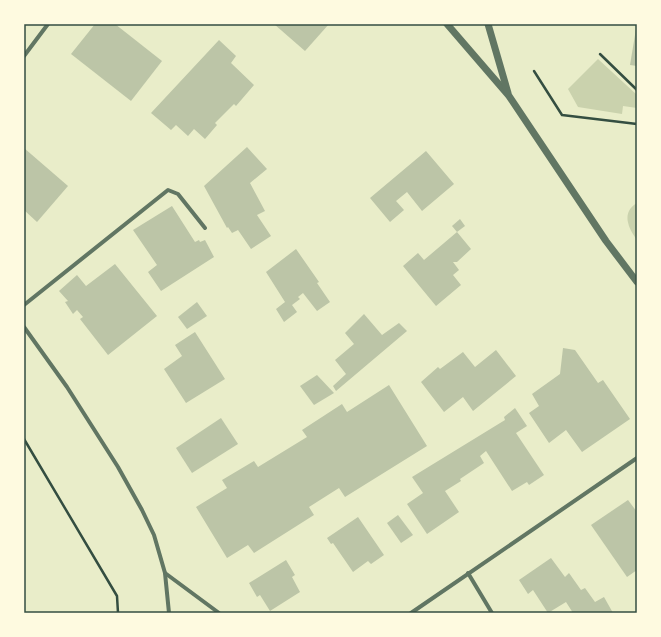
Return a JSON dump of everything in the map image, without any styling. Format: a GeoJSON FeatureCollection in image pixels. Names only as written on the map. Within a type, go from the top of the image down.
{"type":"FeatureCollection","features":[{"type":"Feature","properties":{"kind":"street"},"geometry":{"type":"LineString","coordinates":[[24,56],[48,24]]}},
{"type":"Feature","properties":{"kind":"street"},"geometry":{"type":"LineString","coordinates":[[446,24],[509,96],[606,241],[637,282]]}},
{"type":"Feature","properties":{"kind":"street"},"geometry":{"type":"LineString","coordinates":[[488,24],[509,96]]}},
{"type":"Feature","properties":{"kind":"street"},"geometry":{"type":"LineString","coordinates":[[24,304],[168,190],[178,194],[205,228]]}},
{"type":"Feature","properties":{"kind":"street"},"geometry":{"type":"LineString","coordinates":[[24,327],[67,387],[118,467],[142,510],[154,535],[165,573],[169,613]]}},
{"type":"Feature","properties":{"kind":"street"},"geometry":{"type":"LineString","coordinates":[[411,613],[637,458]]}},
{"type":"Feature","properties":{"kind":"street"},"geometry":{"type":"LineString","coordinates":[[165,573],[219,613]]}},
{"type":"Feature","properties":{"kind":"street"},"geometry":{"type":"LineString","coordinates":[[468,573],[492,613]]}},
{"type":"Feature","properties":{"kind":"path"},"geometry":{"type":"LineString","coordinates":[[600,54],[637,90]]}},
{"type":"Feature","properties":{"kind":"path"},"geometry":{"type":"LineString","coordinates":[[534,72],[562,115],[637,124]]}},
{"type":"Feature","properties":{"kind":"path"},"geometry":{"type":"LineString","coordinates":[[24,439],[117,596],[118,613]]}},
{"type":"Feature","properties":{"kind":"green space"},"geometry":{"type":"Polygon","coordinates":[[[598,59],[637,95],[637,108],[623,106],[622,114],[578,107],[568,89],[598,59]]]}},
{"type":"Feature","properties":{"kind":"green space"},"geometry":{"type":"Polygon","coordinates":[[[637,203],[637,240],[629,225],[628,215],[632,207],[637,203]]]}},
{"type":"Feature","properties":{"kind":"building"},"geometry":{"type":"Polygon","coordinates":[[[95,24],[115,24],[162,61],[131,101],[71,54],[95,24]]]}},
{"type":"Feature","properties":{"kind":"building"},"geometry":{"type":"Polygon","coordinates":[[[274,24],[329,24],[305,51],[274,24]]]}},
{"type":"Feature","properties":{"kind":"building"},"geometry":{"type":"Polygon","coordinates":[[[637,29],[637,66],[630,65],[637,29]]]}},
{"type":"Feature","properties":{"kind":"building"},"geometry":{"type":"Polygon","coordinates":[[[219,40],[236,56],[231,63],[254,85],[236,106],[234,104],[215,123],[217,125],[205,139],[194,129],[188,136],[176,125],[171,130],[151,113],[219,40]]]}},
{"type":"Feature","properties":{"kind":"building"},"geometry":{"type":"Polygon","coordinates":[[[247,147],[267,169],[250,183],[265,211],[257,215],[271,236],[251,249],[238,230],[232,233],[228,227],[227,228],[204,186],[247,147]]]}},
{"type":"Feature","properties":{"kind":"building"},"geometry":{"type":"Polygon","coordinates":[[[24,148],[68,186],[37,222],[24,210],[24,148]]]}},
{"type":"Feature","properties":{"kind":"building"},"geometry":{"type":"Polygon","coordinates":[[[426,151],[454,184],[422,211],[407,192],[396,201],[404,210],[390,222],[370,198],[426,151]]]}},
{"type":"Feature","properties":{"kind":"building"},"geometry":{"type":"Polygon","coordinates":[[[172,206],[195,242],[205,240],[214,257],[161,291],[148,272],[157,265],[133,230],[172,206]]]}},
{"type":"Feature","properties":{"kind":"building"},"geometry":{"type":"Polygon","coordinates":[[[460,219],[465,226],[457,232],[452,226],[460,219]]]}},
{"type":"Feature","properties":{"kind":"building"},"geometry":{"type":"Polygon","coordinates":[[[457,232],[471,249],[457,262],[453,262],[459,270],[453,275],[461,285],[436,306],[403,266],[418,253],[424,260],[457,232]]]}},
{"type":"Feature","properties":{"kind":"building"},"geometry":{"type":"Polygon","coordinates":[[[296,249],[319,282],[317,283],[330,302],[317,311],[303,293],[298,297],[300,299],[292,305],[297,312],[284,322],[276,309],[285,302],[266,272],[296,249]]]}},
{"type":"Feature","properties":{"kind":"building"},"geometry":{"type":"Polygon","coordinates":[[[115,264],[157,316],[108,355],[80,319],[83,317],[77,310],[73,314],[65,302],[68,301],[59,291],[77,275],[86,286],[115,264]]]}},
{"type":"Feature","properties":{"kind":"building"},"geometry":{"type":"Polygon","coordinates":[[[197,302],[207,316],[187,329],[178,317],[197,302]]]}},
{"type":"Feature","properties":{"kind":"building"},"geometry":{"type":"Polygon","coordinates":[[[364,314],[382,335],[399,323],[407,331],[336,391],[333,386],[346,374],[335,360],[354,344],[345,333],[364,314]]]}},
{"type":"Feature","properties":{"kind":"building"},"geometry":{"type":"Polygon","coordinates":[[[195,332],[225,379],[186,403],[164,369],[182,356],[175,345],[195,332]]]}},
{"type":"Feature","properties":{"kind":"building"},"geometry":{"type":"Polygon","coordinates":[[[563,348],[575,350],[598,383],[603,380],[630,419],[582,452],[566,430],[549,443],[529,413],[539,406],[532,394],[560,374],[563,348]]]}},
{"type":"Feature","properties":{"kind":"building"},"geometry":{"type":"Polygon","coordinates":[[[496,350],[516,376],[473,411],[463,397],[444,412],[421,382],[438,367],[440,369],[463,352],[475,367],[496,350]]]}},
{"type":"Feature","properties":{"kind":"building"},"geometry":{"type":"Polygon","coordinates":[[[317,375],[334,393],[314,405],[300,386],[317,375]]]}},
{"type":"Feature","properties":{"kind":"building"},"geometry":{"type":"Polygon","coordinates":[[[389,385],[427,446],[345,497],[339,488],[309,507],[314,515],[254,553],[248,545],[227,558],[196,507],[227,488],[222,480],[254,461],[258,467],[307,437],[302,430],[342,404],[347,412],[389,385]]]}},
{"type":"Feature","properties":{"kind":"building"},"geometry":{"type":"Polygon","coordinates":[[[515,408],[527,426],[516,433],[544,475],[529,485],[527,482],[512,491],[486,451],[480,456],[484,463],[460,479],[461,481],[445,491],[459,512],[427,534],[407,504],[423,493],[412,477],[505,420],[504,417],[515,408]]]}},
{"type":"Feature","properties":{"kind":"building"},"geometry":{"type":"Polygon","coordinates":[[[221,418],[238,444],[192,473],[176,448],[221,418]]]}},
{"type":"Feature","properties":{"kind":"building"},"geometry":{"type":"Polygon","coordinates":[[[628,500],[637,512],[637,570],[627,577],[591,525],[628,500]]]}},
{"type":"Feature","properties":{"kind":"building"},"geometry":{"type":"Polygon","coordinates":[[[398,515],[413,535],[401,543],[387,523],[398,515]]]}},
{"type":"Feature","properties":{"kind":"building"},"geometry":{"type":"Polygon","coordinates":[[[358,517],[384,555],[371,564],[368,561],[353,572],[333,543],[331,544],[327,538],[358,517]]]}},
{"type":"Feature","properties":{"kind":"building"},"geometry":{"type":"Polygon","coordinates":[[[551,558],[565,577],[569,573],[581,590],[585,588],[595,602],[604,597],[613,613],[573,613],[566,602],[548,613],[533,590],[528,594],[519,580],[551,558]]]}},
{"type":"Feature","properties":{"kind":"building"},"geometry":{"type":"Polygon","coordinates":[[[286,560],[295,575],[292,577],[300,592],[270,611],[260,595],[257,597],[249,583],[286,560]]]}}]}
